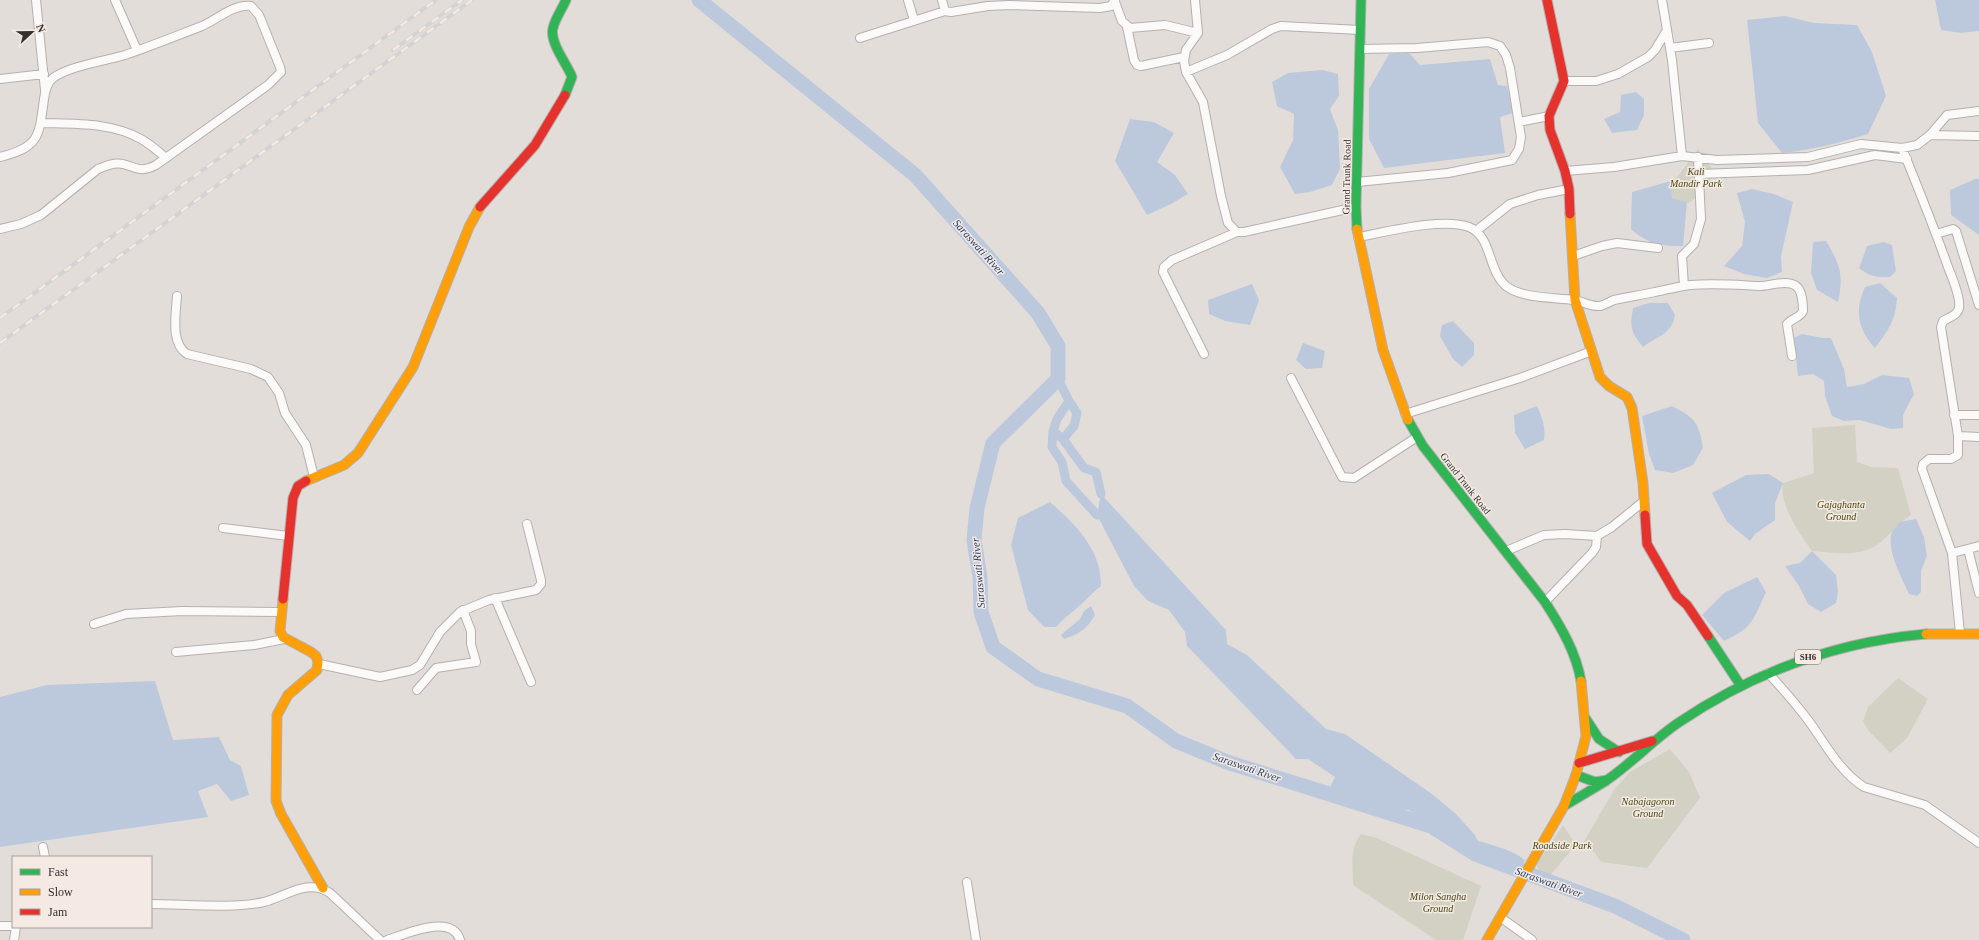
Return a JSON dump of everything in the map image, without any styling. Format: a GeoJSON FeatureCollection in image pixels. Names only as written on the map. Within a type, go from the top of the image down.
{"type":"FeatureCollection","features":[{"type":"Feature","properties":{"kind":"main road"},"geometry":{"type":"LineString","coordinates":[[323,888],[281,814],[275,794],[277,714],[279,708],[288,695],[317,670],[319,664],[318,658],[313,652],[284,639],[280,630],[288,536],[295,492],[303,482],[344,465],[358,453],[365,444],[413,367],[469,227],[481,205],[535,145],[568,90],[572,77],[558,50],[552,33],[553,27],[566,0]]}},
{"type":"Feature","properties":{"kind":"main road","name":"Grand Trunk Road"},"geometry":{"type":"LineString","coordinates":[[1361,0],[1356,207],[1358,237],[1384,350],[1405,414],[1417,437],[1545,602],[1561,626],[1578,666],[1585,718],[1586,736],[1580,763],[1564,806],[1535,854],[1487,940]]}},
{"type":"Feature","properties":{"kind":"main road"},"geometry":{"type":"LineString","coordinates":[[1547,0],[1564,81],[1549,116],[1553,142],[1565,171],[1569,189],[1575,300],[1600,377],[1609,386],[1627,397],[1632,408],[1644,501],[1647,544],[1677,596],[1687,605],[1741,686]]}},
{"type":"Feature","properties":{"kind":"main road","name":"SH6"},"geometry":{"type":"LineString","coordinates":[[1608,780],[1627,766],[1655,740],[1679,722],[1741,686],[1768,673],[1817,654],[1869,641],[1896,637],[1960,633],[1979,634]]}},
{"type":"Feature","properties":{"kind":"main road"},"geometry":{"type":"LineString","coordinates":[[1585,718],[1591,731],[1596,737],[1618,752]]}},
{"type":"Feature","properties":{"kind":"main road","name":"SH6"},"geometry":{"type":"LineString","coordinates":[[1580,763],[1655,740]]}},
{"type":"Feature","properties":{"kind":"main road"},"geometry":{"type":"LineString","coordinates":[[1576,775],[1595,782],[1608,780]]}},
{"type":"Feature","properties":{"kind":"main road"},"geometry":{"type":"LineString","coordinates":[[1564,806],[1608,780]]}},
{"type":"Feature","properties":{"kind":"street"},"geometry":{"type":"LineString","coordinates":[[0,157],[14,154],[33,143],[38,136],[45,91],[36,0]]}},
{"type":"Feature","properties":{"kind":"street"},"geometry":{"type":"LineString","coordinates":[[114,0],[137,50]]}},
{"type":"Feature","properties":{"kind":"street"},"geometry":{"type":"LineString","coordinates":[[908,0],[914,20]]}},
{"type":"Feature","properties":{"kind":"street"},"geometry":{"type":"LineString","coordinates":[[942,0],[945,11]]}},
{"type":"Feature","properties":{"kind":"street"},"geometry":{"type":"LineString","coordinates":[[1195,0],[1198,33],[1186,50],[1184,57],[1186,72],[1203,102],[1221,196],[1228,223],[1237,232]]}},
{"type":"Feature","properties":{"kind":"street"},"geometry":{"type":"LineString","coordinates":[[1662,0],[1670,48],[1682,156]]}},
{"type":"Feature","properties":{"kind":"street"},"geometry":{"type":"LineString","coordinates":[[860,38],[945,11],[951,12],[982,3],[1100,8],[1111,6],[1115,1]]}},
{"type":"Feature","properties":{"kind":"street"},"geometry":{"type":"LineString","coordinates":[[1115,1],[1122,21],[1127,27],[1134,60],[1137,64],[1141,66],[1184,57]]}},
{"type":"Feature","properties":{"kind":"street"},"geometry":{"type":"LineString","coordinates":[[0,229],[21,224],[41,215],[98,169],[105,166],[122,164],[142,170],[156,165],[268,85],[281,72],[259,15],[251,6],[243,5],[208,23],[137,50],[63,73],[50,82],[45,91]]}},
{"type":"Feature","properties":{"kind":"street"},"geometry":{"type":"LineString","coordinates":[[1127,27],[1165,25],[1198,33]]}},
{"type":"Feature","properties":{"kind":"street"},"geometry":{"type":"LineString","coordinates":[[1186,72],[1227,55],[1272,29],[1281,26],[1360,30]]}},
{"type":"Feature","properties":{"kind":"street"},"geometry":{"type":"LineString","coordinates":[[1564,81],[1596,82],[1618,74],[1648,57],[1655,50],[1667,30]]}},
{"type":"Feature","properties":{"kind":"street"},"geometry":{"type":"LineString","coordinates":[[1357,182],[1448,173],[1512,160],[1519,149],[1521,137],[1510,68],[1506,55],[1500,46],[1488,42],[1417,48],[1360,49]]}},
{"type":"Feature","properties":{"kind":"street"},"geometry":{"type":"LineString","coordinates":[[1670,48],[1709,43]]}},
{"type":"Feature","properties":{"kind":"street"},"geometry":{"type":"LineString","coordinates":[[0,79],[44,74]]}},
{"type":"Feature","properties":{"kind":"street"},"geometry":{"type":"LineString","coordinates":[[1565,171],[1614,167],[1682,156],[1717,160],[1808,157],[1861,144],[1902,148],[1917,145],[1930,135],[1947,115],[1979,111]]}},
{"type":"Feature","properties":{"kind":"street"},"geometry":{"type":"LineString","coordinates":[[1519,122],[1549,116]]}},
{"type":"Feature","properties":{"kind":"street"},"geometry":{"type":"LineString","coordinates":[[41,122],[93,125],[116,129],[141,139],[166,158]]}},
{"type":"Feature","properties":{"kind":"street"},"geometry":{"type":"LineString","coordinates":[[1930,135],[1979,136]]}},
{"type":"Feature","properties":{"kind":"street"},"geometry":{"type":"LineString","coordinates":[[1902,148],[1936,234],[1953,282],[1959,306],[1959,310],[1956,314],[1943,321],[1941,327],[1959,451],[1955,458],[1929,459],[1923,464],[1922,468],[1952,553],[1960,633]]}},
{"type":"Feature","properties":{"kind":"street"},"geometry":{"type":"LineString","coordinates":[[1699,174],[1808,170],[1875,155],[1907,159]]}},
{"type":"Feature","properties":{"kind":"street"},"geometry":{"type":"LineString","coordinates":[[1684,286],[1682,256],[1694,244],[1701,219],[1698,157]]}},
{"type":"Feature","properties":{"kind":"street"},"geometry":{"type":"LineString","coordinates":[[1476,231],[1510,204],[1538,195],[1569,189]]}},
{"type":"Feature","properties":{"kind":"street"},"geometry":{"type":"LineString","coordinates":[[1204,354],[1163,272],[1164,267],[1172,260],[1237,232],[1356,207]]}},
{"type":"Feature","properties":{"kind":"street"},"geometry":{"type":"LineString","coordinates":[[1358,237],[1431,225],[1454,223],[1471,228],[1476,231],[1486,244],[1497,275],[1502,283],[1508,288],[1534,296],[1575,300],[1587,305],[1599,306],[1614,300],[1684,286],[1791,284],[1797,286],[1800,291],[1804,311],[1801,315],[1791,319],[1787,324],[1792,356]]}},
{"type":"Feature","properties":{"kind":"street"},"geometry":{"type":"LineString","coordinates":[[1936,234],[1953,229],[1956,231],[1979,305]]}},
{"type":"Feature","properties":{"kind":"street"},"geometry":{"type":"LineString","coordinates":[[1573,256],[1602,246],[1617,243],[1658,248]]}},
{"type":"Feature","properties":{"kind":"street"},"geometry":{"type":"LineString","coordinates":[[176,296],[176,337],[179,348],[187,354],[251,369],[268,377],[279,393],[285,413],[306,445],[314,477]]}},
{"type":"Feature","properties":{"kind":"street"},"geometry":{"type":"LineString","coordinates":[[1405,414],[1520,378],[1592,351]]}},
{"type":"Feature","properties":{"kind":"street"},"geometry":{"type":"LineString","coordinates":[[1291,378],[1342,477],[1354,478],[1417,437]]}},
{"type":"Feature","properties":{"kind":"street"},"geometry":{"type":"LineString","coordinates":[[1954,415],[1979,415]]}},
{"type":"Feature","properties":{"kind":"street"},"geometry":{"type":"LineString","coordinates":[[1958,436],[1979,437]]}},
{"type":"Feature","properties":{"kind":"street"},"geometry":{"type":"LineString","coordinates":[[1506,551],[1544,535],[1565,534],[1597,536],[1612,527],[1644,501]]}},
{"type":"Feature","properties":{"kind":"street"},"geometry":{"type":"LineString","coordinates":[[319,664],[380,677],[412,670],[420,665],[440,632],[463,610],[495,598],[533,591],[541,584],[527,524]]}},
{"type":"Feature","properties":{"kind":"street"},"geometry":{"type":"LineString","coordinates":[[223,528],[288,536]]}},
{"type":"Feature","properties":{"kind":"street"},"geometry":{"type":"LineString","coordinates":[[1545,602],[1592,553],[1596,547],[1597,536]]}},
{"type":"Feature","properties":{"kind":"street"},"geometry":{"type":"LineString","coordinates":[[1952,553],[1979,546]]}},
{"type":"Feature","properties":{"kind":"street"},"geometry":{"type":"LineString","coordinates":[[1968,549],[1979,593]]}},
{"type":"Feature","properties":{"kind":"street"},"geometry":{"type":"LineString","coordinates":[[495,598],[531,682]]}},
{"type":"Feature","properties":{"kind":"street"},"geometry":{"type":"LineString","coordinates":[[417,690],[436,668],[476,662],[471,644],[471,631],[463,610]]}},
{"type":"Feature","properties":{"kind":"street"},"geometry":{"type":"LineString","coordinates":[[94,624],[126,614],[182,611],[282,612]]}},
{"type":"Feature","properties":{"kind":"street"},"geometry":{"type":"LineString","coordinates":[[176,652],[254,645],[284,639]]}},
{"type":"Feature","properties":{"kind":"street"},"geometry":{"type":"LineString","coordinates":[[1768,673],[1808,720],[1840,765],[1856,781],[1864,787],[1925,806],[1979,843]]}},
{"type":"Feature","properties":{"kind":"street"},"geometry":{"type":"LineString","coordinates":[[44,847],[45,856]]}},
{"type":"Feature","properties":{"kind":"street"},"geometry":{"type":"LineString","coordinates":[[967,882],[976,940]]}},
{"type":"Feature","properties":{"kind":"street"},"geometry":{"type":"LineString","coordinates":[[152,904],[249,904],[270,900],[301,888],[314,886],[323,888],[330,893],[380,940]]}},
{"type":"Feature","properties":{"kind":"street"},"geometry":{"type":"LineString","coordinates":[[1500,917],[1532,940]]}},
{"type":"Feature","properties":{"kind":"street"},"geometry":{"type":"LineString","coordinates":[[0,926],[12,927]]}},
{"type":"Feature","properties":{"kind":"street"},"geometry":{"type":"LineString","coordinates":[[387,940],[416,931],[447,926],[455,931],[460,940]]}},
{"type":"Feature","properties":{"kind":"street"},"geometry":{"type":"LineString","coordinates":[[14,928],[14,940]]}},
{"type":"Feature","properties":{"kind":"green space","name":"Kali Mandir Park"},"geometry":{"type":"Polygon","coordinates":[[[1698,149],[1713,170],[1710,185],[1689,203],[1672,198],[1671,181],[1678,176],[1698,149]]]}},
{"type":"Feature","properties":{"kind":"green space","name":"Gajaghanta Ground"},"geometry":{"type":"Polygon","coordinates":[[[1855,425],[1857,462],[1871,467],[1898,468],[1911,515],[1881,542],[1866,550],[1848,553],[1812,551],[1802,537],[1787,509],[1782,491],[1783,483],[1814,473],[1812,428],[1855,425]]]}},
{"type":"Feature","properties":{"kind":"green space"},"geometry":{"type":"Polygon","coordinates":[[[1898,678],[1928,699],[1907,738],[1890,753],[1868,730],[1863,721],[1868,707],[1898,678]]]}},
{"type":"Feature","properties":{"kind":"green space","name":"Nabajagoron Ground"},"geometry":{"type":"Polygon","coordinates":[[[1670,749],[1689,772],[1700,798],[1647,868],[1601,862],[1595,853],[1583,843],[1614,790],[1630,772],[1670,749]]]}},
{"type":"Feature","properties":{"kind":"green space","name":"Roadside Park"},"geometry":{"type":"Polygon","coordinates":[[[1563,825],[1576,845],[1546,880],[1536,865],[1563,825]]]}},
{"type":"Feature","properties":{"kind":"green space","name":"Milon Sangha Ground"},"geometry":{"type":"Polygon","coordinates":[[[1361,834],[1377,838],[1481,886],[1463,940],[1436,940],[1353,885],[1353,852],[1357,840],[1361,834]]]}},
{"type":"Feature","properties":{"kind":"water"},"geometry":{"type":"Polygon","coordinates":[[[1935,0],[1979,0],[1979,31],[1961,33],[1941,30],[1935,0]]]}},
{"type":"Feature","properties":{"kind":"water"},"geometry":{"type":"Polygon","coordinates":[[[1785,16],[1814,23],[1857,25],[1872,52],[1886,96],[1868,134],[1825,146],[1782,153],[1758,123],[1747,20],[1785,16]]]}},
{"type":"Feature","properties":{"kind":"water"},"geometry":{"type":"Polygon","coordinates":[[[1409,53],[1420,65],[1490,59],[1498,85],[1507,86],[1513,113],[1500,117],[1505,153],[1384,168],[1369,139],[1369,89],[1389,54],[1409,53]]]}},
{"type":"Feature","properties":{"kind":"water"},"geometry":{"type":"Polygon","coordinates":[[[1322,70],[1338,74],[1339,96],[1330,109],[1338,130],[1340,169],[1332,185],[1310,192],[1295,194],[1280,167],[1293,140],[1294,114],[1277,106],[1272,82],[1288,73],[1322,70]]]}},
{"type":"Feature","properties":{"kind":"water"},"geometry":{"type":"Polygon","coordinates":[[[1636,92],[1644,99],[1644,115],[1637,130],[1612,133],[1604,119],[1620,112],[1621,95],[1636,92]]]}},
{"type":"Feature","properties":{"kind":"water"},"geometry":{"type":"Polygon","coordinates":[[[1130,119],[1154,122],[1174,133],[1157,162],[1175,175],[1188,194],[1147,215],[1115,161],[1130,119]]]}},
{"type":"Feature","properties":{"kind":"water"},"geometry":{"type":"Polygon","coordinates":[[[1975,179],[1979,179],[1979,235],[1951,215],[1950,190],[1975,179]]]}},
{"type":"Feature","properties":{"kind":"water"},"geometry":{"type":"Polygon","coordinates":[[[1671,181],[1672,198],[1687,202],[1683,246],[1661,245],[1643,238],[1631,229],[1632,192],[1671,181]]]}},
{"type":"Feature","properties":{"kind":"water"},"geometry":{"type":"Polygon","coordinates":[[[1752,189],[1774,194],[1793,202],[1781,256],[1782,272],[1767,278],[1744,274],[1724,266],[1742,246],[1745,222],[1737,193],[1752,189]]]}},
{"type":"Feature","properties":{"kind":"water"},"geometry":{"type":"Polygon","coordinates":[[[1826,241],[1835,256],[1840,270],[1841,284],[1838,302],[1817,290],[1811,273],[1813,242],[1826,241]]]}},
{"type":"Feature","properties":{"kind":"water"},"geometry":{"type":"Polygon","coordinates":[[[1884,242],[1892,245],[1896,271],[1890,277],[1881,277],[1870,275],[1859,268],[1867,246],[1884,242]]]}},
{"type":"Feature","properties":{"kind":"water"},"geometry":{"type":"Polygon","coordinates":[[[1880,283],[1897,298],[1893,319],[1884,336],[1875,348],[1861,327],[1859,312],[1865,287],[1880,283]]]}},
{"type":"Feature","properties":{"kind":"water"},"geometry":{"type":"Polygon","coordinates":[[[1252,284],[1259,300],[1250,325],[1225,321],[1209,314],[1208,300],[1252,284]]]}},
{"type":"Feature","properties":{"kind":"water"},"geometry":{"type":"Polygon","coordinates":[[[1649,303],[1668,303],[1675,315],[1673,322],[1667,331],[1643,347],[1633,333],[1631,324],[1632,314],[1633,308],[1649,303]]]}},
{"type":"Feature","properties":{"kind":"water"},"geometry":{"type":"Polygon","coordinates":[[[1453,321],[1474,343],[1474,355],[1462,367],[1453,359],[1440,336],[1442,325],[1453,321]]]}},
{"type":"Feature","properties":{"kind":"water"},"geometry":{"type":"Polygon","coordinates":[[[1802,334],[1831,338],[1844,369],[1847,387],[1864,384],[1882,375],[1909,378],[1914,394],[1903,415],[1903,428],[1891,429],[1860,420],[1844,421],[1832,416],[1825,396],[1824,381],[1813,374],[1798,376],[1794,338],[1802,334]]]}},
{"type":"Feature","properties":{"kind":"water"},"geometry":{"type":"Polygon","coordinates":[[[1303,343],[1325,351],[1322,368],[1306,369],[1296,360],[1303,343]]]}},
{"type":"Feature","properties":{"kind":"water"},"geometry":{"type":"Polygon","coordinates":[[[1537,406],[1543,423],[1544,440],[1525,449],[1515,433],[1514,415],[1537,406]]]}},
{"type":"Feature","properties":{"kind":"water"},"geometry":{"type":"Polygon","coordinates":[[[1672,406],[1686,414],[1695,422],[1700,432],[1703,448],[1693,465],[1673,473],[1655,470],[1649,454],[1642,416],[1672,406]]]}},
{"type":"Feature","properties":{"kind":"water"},"geometry":{"type":"Polygon","coordinates":[[[1769,474],[1783,483],[1775,503],[1775,520],[1755,534],[1750,541],[1727,522],[1712,493],[1746,475],[1769,474]]]}},
{"type":"Feature","properties":{"kind":"water"},"geometry":{"type":"Polygon","coordinates":[[[1101,494],[1226,630],[1227,644],[1247,655],[1326,729],[1345,734],[1432,794],[1456,814],[1474,834],[1478,841],[1496,846],[1520,856],[1525,860],[1520,871],[1475,854],[1409,810],[1378,809],[1327,793],[1335,777],[1308,759],[1296,759],[1187,646],[1185,632],[1169,610],[1148,601],[1134,586],[1097,515],[1101,494]]]}},
{"type":"Feature","properties":{"kind":"water"},"geometry":{"type":"Polygon","coordinates":[[[1050,502],[1069,519],[1092,549],[1100,573],[1101,586],[1056,627],[1044,627],[1028,610],[1011,545],[1018,518],[1050,502]]]}},
{"type":"Feature","properties":{"kind":"water"},"geometry":{"type":"Polygon","coordinates":[[[1916,519],[1924,537],[1927,556],[1921,571],[1921,592],[1917,596],[1909,594],[1896,564],[1891,547],[1892,532],[1900,522],[1916,519]]]}},
{"type":"Feature","properties":{"kind":"water"},"geometry":{"type":"Polygon","coordinates":[[[1812,551],[1836,575],[1838,592],[1836,603],[1821,612],[1808,604],[1799,586],[1785,566],[1800,563],[1812,551]]]}},
{"type":"Feature","properties":{"kind":"water"},"geometry":{"type":"Polygon","coordinates":[[[1757,577],[1766,592],[1755,616],[1747,627],[1741,632],[1724,641],[1702,615],[1724,593],[1757,577]]]}},
{"type":"Feature","properties":{"kind":"water"},"geometry":{"type":"Polygon","coordinates":[[[1091,606],[1095,615],[1089,624],[1078,633],[1064,639],[1061,635],[1080,619],[1084,611],[1091,606]]]}},
{"type":"Feature","properties":{"kind":"water"},"geometry":{"type":"Polygon","coordinates":[[[155,681],[173,740],[219,737],[230,760],[241,766],[249,795],[231,801],[217,784],[198,791],[208,817],[0,847],[0,697],[47,685],[155,681]]]}},
{"type":"Feature","properties":{"kind":"waterway","name":"Saraswati River"},"geometry":{"type":"LineString","coordinates":[[699,0],[915,175],[1038,313],[1058,346],[1058,379],[993,443],[977,508],[974,540],[980,577],[981,612],[993,647],[1038,679],[1127,706],[1176,741],[1227,762],[1431,826],[1475,854],[1615,906],[1683,940]]}},
{"type":"Feature","properties":{"kind":"waterway"},"geometry":{"type":"LineString","coordinates":[[1058,379],[1069,401],[1057,419],[1053,431],[1052,447],[1062,462],[1066,481],[1097,515]]}},
{"type":"Feature","properties":{"kind":"waterway"},"geometry":{"type":"LineString","coordinates":[[1063,439],[1074,426],[1077,413],[1069,401]]}},
{"type":"Feature","properties":{"kind":"waterway"},"geometry":{"type":"LineString","coordinates":[[1053,431],[1063,439],[1084,468],[1096,472],[1101,494]]}},
{"type":"Feature","properties":{"kind":"railway"},"geometry":{"type":"LineString","coordinates":[[0,318],[436,0]]}},
{"type":"Feature","properties":{"kind":"railway"},"geometry":{"type":"LineString","coordinates":[[393,50],[462,0]]}},
{"type":"Feature","properties":{"kind":"railway"},"geometry":{"type":"LineString","coordinates":[[0,343],[472,0]]}},
{"type":"Feature","properties":{"kind":"traffic: fast"},"geometry":{"type":"LineString","coordinates":[[565,95],[572,77],[556,46],[552,34],[555,21],[566,0]]}},
{"type":"Feature","properties":{"kind":"traffic: fast"},"geometry":{"type":"LineString","coordinates":[[1357,229],[1356,207],[1361,0]]}},
{"type":"Feature","properties":{"kind":"traffic: fast"},"geometry":{"type":"LineString","coordinates":[[1408,420],[1423,446],[1545,602],[1572,650],[1581,681]]}},
{"type":"Feature","properties":{"kind":"traffic: fast"},"geometry":{"type":"LineString","coordinates":[[1576,775],[1595,782],[1607,780],[1678,723],[1706,705],[1765,675],[1827,652],[1860,644],[1926,634]]}},
{"type":"Feature","properties":{"kind":"traffic: fast"},"geometry":{"type":"LineString","coordinates":[[1708,636],[1741,686]]}},
{"type":"Feature","properties":{"kind":"traffic: fast"},"geometry":{"type":"LineString","coordinates":[[1586,719],[1599,739],[1619,752]]}},
{"type":"Feature","properties":{"kind":"traffic: fast"},"geometry":{"type":"LineString","coordinates":[[1564,806],[1606,781]]}},
{"type":"Feature","properties":{"kind":"traffic: slow"},"geometry":{"type":"LineString","coordinates":[[306,481],[344,465],[358,453],[413,367],[469,227],[480,207]]}},
{"type":"Feature","properties":{"kind":"traffic: slow"},"geometry":{"type":"LineString","coordinates":[[1570,214],[1575,300],[1600,377],[1609,386],[1627,397],[1632,408],[1643,483],[1645,515]]}},
{"type":"Feature","properties":{"kind":"traffic: slow"},"geometry":{"type":"LineString","coordinates":[[1357,229],[1383,350],[1408,420]]}},
{"type":"Feature","properties":{"kind":"traffic: slow"},"geometry":{"type":"LineString","coordinates":[[283,599],[280,631],[283,637],[311,652],[316,656],[318,662],[317,670],[288,695],[277,715],[276,801],[281,814],[323,888]]}},
{"type":"Feature","properties":{"kind":"traffic: slow"},"geometry":{"type":"LineString","coordinates":[[1926,634],[1979,634]]}},
{"type":"Feature","properties":{"kind":"traffic: slow"},"geometry":{"type":"LineString","coordinates":[[1487,940],[1564,806],[1576,775],[1586,736],[1581,681]]}},
{"type":"Feature","properties":{"kind":"traffic: jam"},"geometry":{"type":"LineString","coordinates":[[1547,0],[1564,81],[1549,116],[1550,130],[1565,171],[1569,189],[1570,214]]}},
{"type":"Feature","properties":{"kind":"traffic: jam"},"geometry":{"type":"LineString","coordinates":[[480,207],[535,145],[565,95]]}},
{"type":"Feature","properties":{"kind":"traffic: jam"},"geometry":{"type":"LineString","coordinates":[[283,599],[293,498],[298,486],[306,481]]}},
{"type":"Feature","properties":{"kind":"traffic: jam"},"geometry":{"type":"LineString","coordinates":[[1645,515],[1647,544],[1677,596],[1687,605],[1708,636]]}},
{"type":"Feature","properties":{"kind":"traffic: jam"},"geometry":{"type":"LineString","coordinates":[[1579,763],[1652,741]]}}]}
